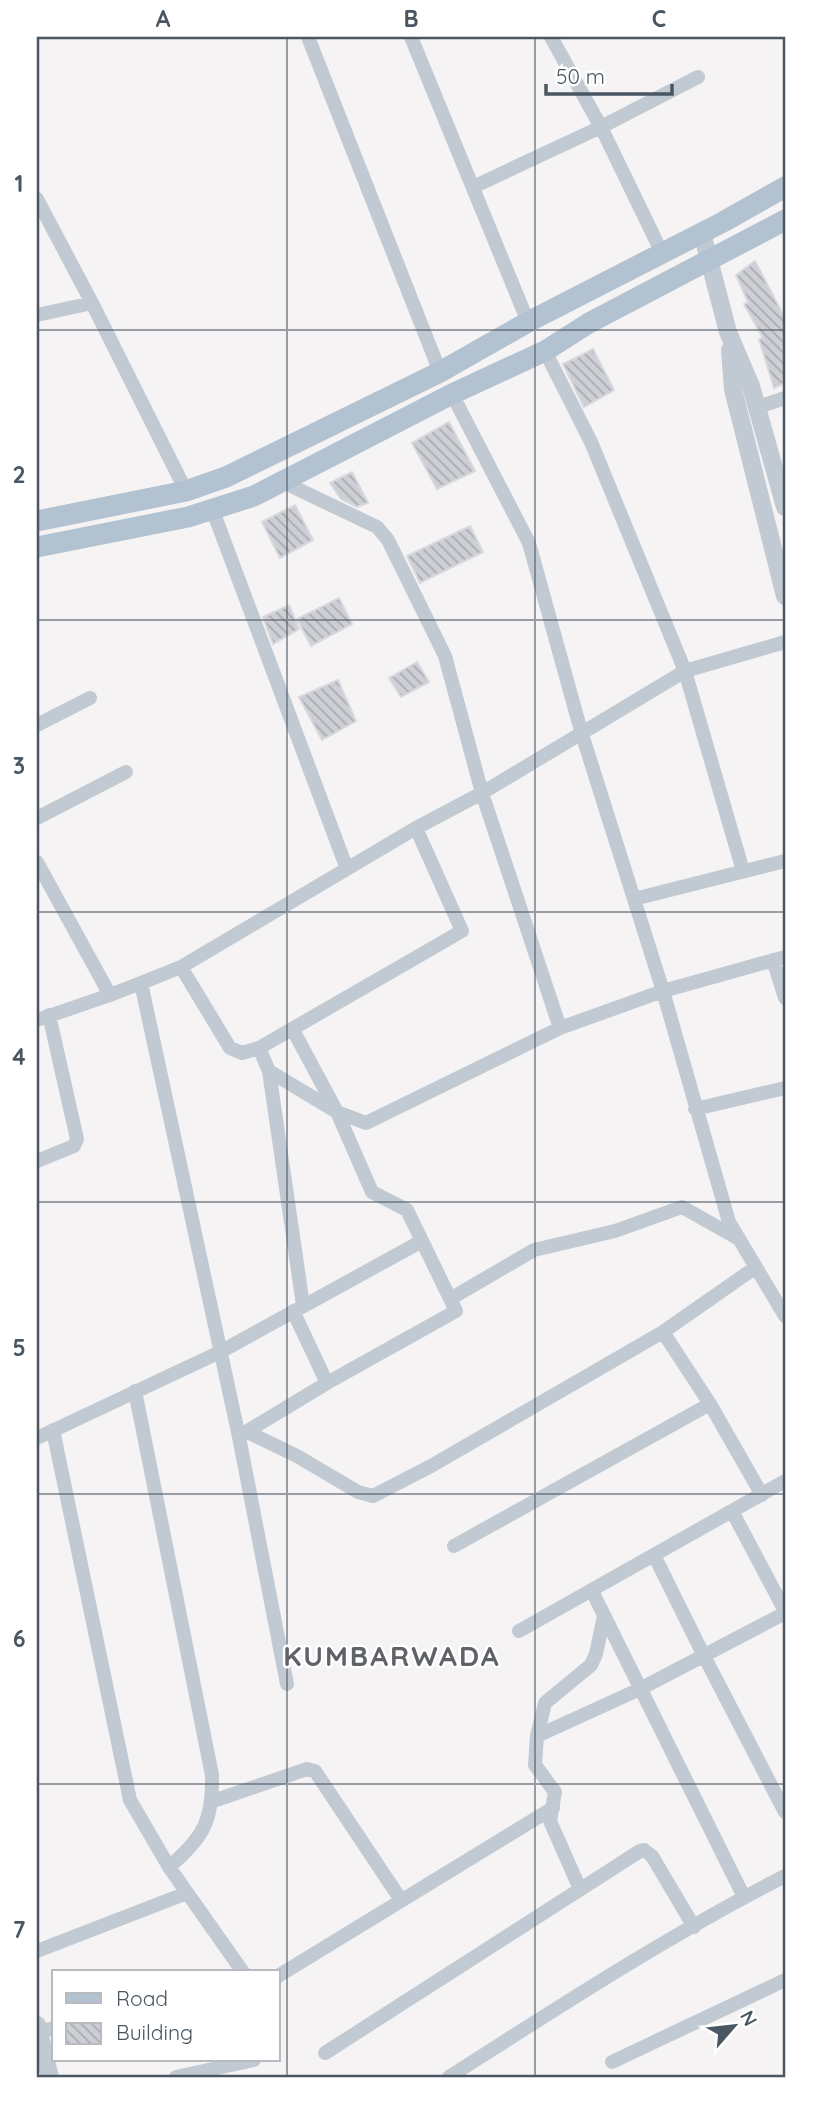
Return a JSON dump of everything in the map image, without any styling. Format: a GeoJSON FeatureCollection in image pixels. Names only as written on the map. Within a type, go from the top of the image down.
{"type":"FeatureCollection","features":[{"type":"Feature","properties":{"kind":"main road"},"geometry":{"type":"LineString","coordinates":[[37,520],[187,491],[226,477],[440,372],[528,322],[702,233],[785,187]]}},
{"type":"Feature","properties":{"kind":"main road"},"geometry":{"type":"LineString","coordinates":[[37,547],[161,524],[213,511],[254,496],[452,394],[545,351],[589,323],[785,220]]}},
{"type":"Feature","properties":{"kind":"street"},"geometry":{"type":"LineString","coordinates":[[308,37],[440,372]]}},
{"type":"Feature","properties":{"kind":"street"},"geometry":{"type":"LineString","coordinates":[[411,37],[528,322]]}},
{"type":"Feature","properties":{"kind":"street"},"geometry":{"type":"LineString","coordinates":[[551,37],[601,127],[662,253]]}},
{"type":"Feature","properties":{"kind":"street"},"geometry":{"type":"LineString","coordinates":[[472,187],[601,127],[698,77]]}},
{"type":"Feature","properties":{"kind":"street"},"geometry":{"type":"LineString","coordinates":[[37,199],[42,220],[92,303],[187,491]]}},
{"type":"Feature","properties":{"kind":"street"},"geometry":{"type":"LineString","coordinates":[[702,233],[728,332],[758,407],[785,507]]}},
{"type":"Feature","properties":{"kind":"street"},"geometry":{"type":"LineString","coordinates":[[37,315],[92,303]]}},
{"type":"Feature","properties":{"kind":"street"},"geometry":{"type":"LineString","coordinates":[[728,332],[733,389],[785,596]]}},
{"type":"Feature","properties":{"kind":"street"},"geometry":{"type":"LineString","coordinates":[[545,351],[591,442],[685,671],[743,871]]}},
{"type":"Feature","properties":{"kind":"street"},"geometry":{"type":"LineString","coordinates":[[452,394],[529,544],[581,732],[663,991],[729,1222],[785,1315]]}},
{"type":"Feature","properties":{"kind":"street"},"geometry":{"type":"LineString","coordinates":[[758,407],[785,398]]}},
{"type":"Feature","properties":{"kind":"street"},"geometry":{"type":"LineString","coordinates":[[283,482],[376,527],[388,540],[445,656],[482,793],[560,1028]]}},
{"type":"Feature","properties":{"kind":"street"},"geometry":{"type":"LineString","coordinates":[[213,511],[347,869]]}},
{"type":"Feature","properties":{"kind":"street"},"geometry":{"type":"LineString","coordinates":[[37,1161],[74,1146],[78,1139],[43,1017],[110,995],[181,967],[416,828],[482,793],[685,671],[785,642]]}},
{"type":"Feature","properties":{"kind":"street"},"geometry":{"type":"LineString","coordinates":[[37,725],[90,698]]}},
{"type":"Feature","properties":{"kind":"street"},"geometry":{"type":"LineString","coordinates":[[37,818],[126,772]]}},
{"type":"Feature","properties":{"kind":"street"},"geometry":{"type":"LineString","coordinates":[[181,967],[230,1048],[242,1053],[259,1048],[293,1030],[462,931],[416,828]]}},
{"type":"Feature","properties":{"kind":"street"},"geometry":{"type":"LineString","coordinates":[[634,899],[785,861]]}},
{"type":"Feature","properties":{"kind":"street"},"geometry":{"type":"LineString","coordinates":[[37,862],[110,995]]}},
{"type":"Feature","properties":{"kind":"street"},"geometry":{"type":"LineString","coordinates":[[269,1071],[337,1112],[362,1123],[369,1123],[560,1028],[663,991],[779,959],[785,998]]}},
{"type":"Feature","properties":{"kind":"street"},"geometry":{"type":"LineString","coordinates":[[141,983],[220,1352],[243,1434],[287,1684]]}},
{"type":"Feature","properties":{"kind":"street"},"geometry":{"type":"LineString","coordinates":[[243,1434],[327,1383],[456,1311],[407,1210],[372,1192],[337,1112],[293,1030]]}},
{"type":"Feature","properties":{"kind":"street"},"geometry":{"type":"LineString","coordinates":[[259,1048],[269,1071],[298,1308],[327,1383]]}},
{"type":"Feature","properties":{"kind":"street"},"geometry":{"type":"LineString","coordinates":[[695,1109],[785,1088]]}},
{"type":"Feature","properties":{"kind":"street"},"geometry":{"type":"LineString","coordinates":[[450,1299],[534,1251],[615,1231],[682,1207],[740,1240]]}},
{"type":"Feature","properties":{"kind":"street"},"geometry":{"type":"LineString","coordinates":[[37,1438],[220,1352],[422,1241]]}},
{"type":"Feature","properties":{"kind":"street"},"geometry":{"type":"LineString","coordinates":[[243,1434],[297,1456],[358,1492],[373,1496],[431,1466],[663,1332],[756,1267]]}},
{"type":"Feature","properties":{"kind":"street"},"geometry":{"type":"LineString","coordinates":[[769,1289],[785,1284]]}},
{"type":"Feature","properties":{"kind":"street"},"geometry":{"type":"LineString","coordinates":[[663,1332],[710,1404],[762,1495]]}},
{"type":"Feature","properties":{"kind":"street"},"geometry":{"type":"LineString","coordinates":[[135,1391],[210,1758],[213,1801],[199,1838],[169,1867]]}},
{"type":"Feature","properties":{"kind":"street"},"geometry":{"type":"LineString","coordinates":[[454,1546],[710,1404]]}},
{"type":"Feature","properties":{"kind":"street"},"geometry":{"type":"LineString","coordinates":[[53,1430],[127,1789],[134,1810],[169,1867],[242,1970]]}},
{"type":"Feature","properties":{"kind":"street"},"geometry":{"type":"LineString","coordinates":[[519,1631],[785,1481]]}},
{"type":"Feature","properties":{"kind":"street"},"geometry":{"type":"LineString","coordinates":[[537,1736],[640,1689],[785,1612],[732,1511]]}},
{"type":"Feature","properties":{"kind":"street"},"geometry":{"type":"LineString","coordinates":[[654,1555],[785,1812]]}},
{"type":"Feature","properties":{"kind":"street"},"geometry":{"type":"LineString","coordinates":[[593,1591],[744,1897]]}},
{"type":"Feature","properties":{"kind":"street"},"geometry":{"type":"LineString","coordinates":[[580,1889],[551,1824],[555,1792],[535,1765],[537,1736],[547,1700],[588,1668],[594,1660],[604,1616]]}},
{"type":"Feature","properties":{"kind":"street"},"geometry":{"type":"LineString","coordinates":[[213,1801],[307,1769],[314,1770],[401,1900]]}},
{"type":"Feature","properties":{"kind":"street"},"geometry":{"type":"LineString","coordinates":[[280,1975],[553,1808]]}},
{"type":"Feature","properties":{"kind":"street"},"geometry":{"type":"LineString","coordinates":[[325,2053],[644,1850],[652,1856],[694,1927]]}},
{"type":"Feature","properties":{"kind":"street"},"geometry":{"type":"LineString","coordinates":[[449,2077],[589,1988],[744,1897],[785,1877]]}},
{"type":"Feature","properties":{"kind":"street"},"geometry":{"type":"LineString","coordinates":[[37,1951],[187,1893]]}},
{"type":"Feature","properties":{"kind":"street"},"geometry":{"type":"LineString","coordinates":[[612,2063],[785,1980]]}},
{"type":"Feature","properties":{"kind":"street"},"geometry":{"type":"LineString","coordinates":[[43,2028],[50,2077]]}},
{"type":"Feature","properties":{"kind":"street"},"geometry":{"type":"LineString","coordinates":[[176,2077],[245,2062]]}},
{"type":"Feature","properties":{"kind":"building"},"geometry":{"type":"Polygon","coordinates":[[[755,261],[785,318],[785,383],[774,388],[759,339],[763,338],[744,304],[748,302],[736,275],[755,261]]]}},
{"type":"Feature","properties":{"kind":"building"},"geometry":{"type":"Polygon","coordinates":[[[593,349],[614,390],[584,407],[563,364],[593,349]]]}},
{"type":"Feature","properties":{"kind":"building"},"geometry":{"type":"Polygon","coordinates":[[[449,422],[475,471],[437,489],[412,443],[449,422]]]}},
{"type":"Feature","properties":{"kind":"building"},"geometry":{"type":"Polygon","coordinates":[[[352,472],[368,503],[357,507],[341,499],[330,483],[352,472]]]}},
{"type":"Feature","properties":{"kind":"building"},"geometry":{"type":"Polygon","coordinates":[[[295,505],[313,540],[280,558],[262,522],[295,505]]]}},
{"type":"Feature","properties":{"kind":"building"},"geometry":{"type":"Polygon","coordinates":[[[470,526],[483,552],[420,583],[407,556],[470,526]]]}},
{"type":"Feature","properties":{"kind":"building"},"geometry":{"type":"Polygon","coordinates":[[[339,598],[352,624],[311,646],[297,619],[339,598]]]}},
{"type":"Feature","properties":{"kind":"building"},"geometry":{"type":"Polygon","coordinates":[[[289,605],[299,629],[273,644],[263,617],[289,605]]]}},
{"type":"Feature","properties":{"kind":"building"},"geometry":{"type":"Polygon","coordinates":[[[417,662],[429,682],[401,697],[389,678],[417,662]]]}},
{"type":"Feature","properties":{"kind":"building"},"geometry":{"type":"Polygon","coordinates":[[[338,680],[356,721],[322,740],[299,697],[338,680]]]}},
{"type":"Feature","properties":{"kind":"district","name":"KUMBARWADA"},"geometry":{"type":"Point","coordinates":[392,1656]}}]}
